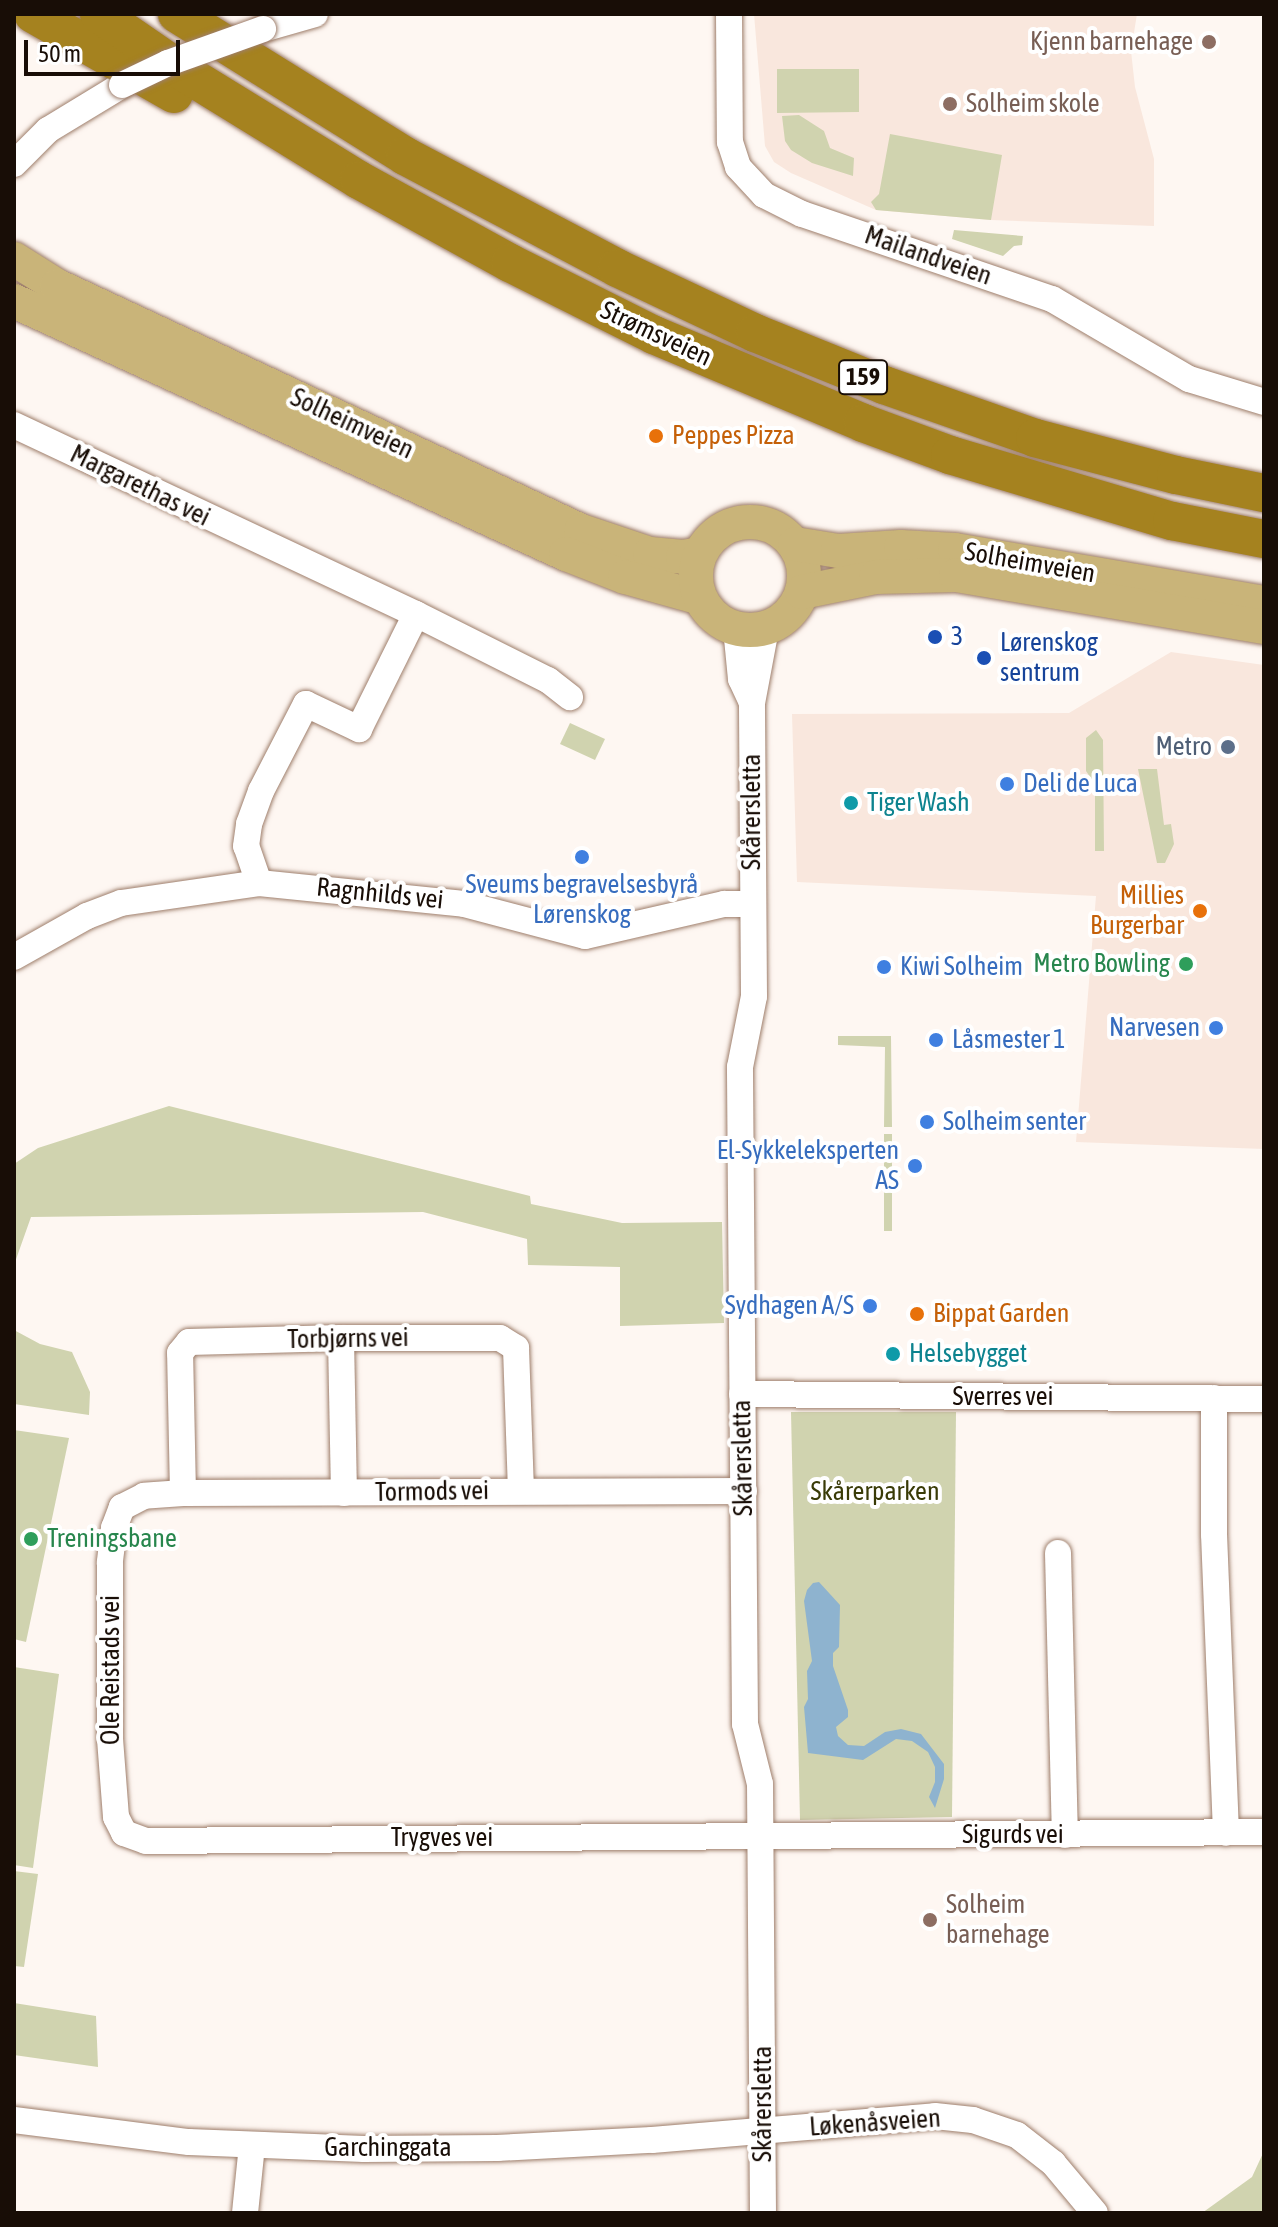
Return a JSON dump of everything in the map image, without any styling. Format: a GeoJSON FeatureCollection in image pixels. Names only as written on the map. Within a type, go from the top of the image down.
{"type":"FeatureCollection","features":[{"type":"Feature","properties":{"kind":"highway"},"geometry":{"type":"LineString","coordinates":[[33,14],[334,187],[564,291]]}},
{"type":"Feature","properties":{"kind":"highway","name":"Strømsveien"},"geometry":{"type":"LineString","coordinates":[[99,14],[232,103],[359,180],[564,291],[681,347],[863,423],[950,455],[1172,521],[1264,539]]}},
{"type":"Feature","properties":{"kind":"highway","name":"Strømsveien"},"geometry":{"type":"LineString","coordinates":[[177,14],[304,95],[471,192],[617,268],[755,333],[897,390],[1035,438],[1162,472],[1264,493]]}},
{"type":"Feature","properties":{"kind":"main road","name":"Solheimveien"},"geometry":{"type":"LineString","coordinates":[[14,259],[57,286],[581,531],[650,554],[683,557],[700,554]]}},
{"type":"Feature","properties":{"kind":"main road","name":"Solheimveien"},"geometry":{"type":"LineString","coordinates":[[14,301],[566,554],[625,577],[700,598]]}},
{"type":"Feature","properties":{"kind":"main road"},"geometry":{"type":"LineString","coordinates":[[746,522],[769,525],[795,544],[804,570],[802,592],[786,616],[751,628],[713,616],[700,598],[695,576],[700,554],[723,528],[746,522]]}},
{"type":"Feature","properties":{"kind":"main road","name":"Solheimveien"},"geometry":{"type":"LineString","coordinates":[[795,544],[838,551],[901,547],[955,550],[1264,603]]}},
{"type":"Feature","properties":{"kind":"main road","name":"Solheimveien"},"geometry":{"type":"LineString","coordinates":[[802,592],[876,577],[956,575],[1264,627]]}},
{"type":"Feature","properties":{"kind":"street"},"geometry":{"type":"LineString","coordinates":[[14,186],[18,161],[48,130],[122,85],[180,58],[315,14]]}},
{"type":"Feature","properties":{"kind":"street","name":"Mailandveien"},"geometry":{"type":"LineString","coordinates":[[729,14],[730,142],[738,167],[764,195],[802,214],[1052,299],[1189,379],[1264,402]]}},
{"type":"Feature","properties":{"kind":"street","name":"Margarethas vei"},"geometry":{"type":"LineString","coordinates":[[15,425],[416,614],[548,680],[570,697]]}},
{"type":"Feature","properties":{"kind":"street"},"geometry":{"type":"LineString","coordinates":[[259,883],[246,846],[249,824],[261,791],[306,704],[359,729],[416,614]]}},
{"type":"Feature","properties":{"kind":"street","name":"Skårersletta"},"geometry":{"type":"LineString","coordinates":[[751,628],[741,679],[752,703],[754,996],[740,1067],[742,1394],[745,1724],[760,1784],[763,2213]]}},
{"type":"Feature","properties":{"kind":"street","name":"Ragnhilds vei"},"geometry":{"type":"LineString","coordinates":[[14,957],[87,916],[121,903],[259,883],[464,904],[585,936],[724,904],[752,904]]}},
{"type":"Feature","properties":{"kind":"street"},"geometry":{"type":"LineString","coordinates":[[341,1338],[344,1493]]}},
{"type":"Feature","properties":{"kind":"street","name":"Torbjørns vei"},"geometry":{"type":"LineString","coordinates":[[183,1493],[180,1353],[189,1342],[341,1338],[500,1338],[516,1348],[521,1490]]}},
{"type":"Feature","properties":{"kind":"street","name":"Sverres vei"},"geometry":{"type":"LineString","coordinates":[[742,1394],[1264,1399]]}},
{"type":"Feature","properties":{"kind":"street"},"geometry":{"type":"LineString","coordinates":[[1214,1398],[1214,1534],[1226,1833]]}},
{"type":"Feature","properties":{"kind":"street","name":"Tormods vei"},"geometry":{"type":"LineString","coordinates":[[122,1507],[144,1496],[183,1493],[744,1491]]}},
{"type":"Feature","properties":{"kind":"street","name":"Ole Reistads vei"},"geometry":{"type":"LineString","coordinates":[[122,1507],[114,1528],[110,1563],[110,1739],[116,1817],[124,1833]]}},
{"type":"Feature","properties":{"kind":"street"},"geometry":{"type":"LineString","coordinates":[[1058,1553],[1065,1835]]}},
{"type":"Feature","properties":{"kind":"street","name":"Sigurds vei"},"geometry":{"type":"LineString","coordinates":[[761,1836],[1264,1832]]}},
{"type":"Feature","properties":{"kind":"street","name":"Trygves vei"},"geometry":{"type":"LineString","coordinates":[[124,1833],[146,1841],[761,1836]]}},
{"type":"Feature","properties":{"kind":"street","name":"Løkenåsveien"},"geometry":{"type":"LineString","coordinates":[[763,2132],[935,2116],[994,2125],[1017,2135],[1053,2163],[1095,2213]]}},
{"type":"Feature","properties":{"kind":"street","name":"Garchinggata"},"geometry":{"type":"LineString","coordinates":[[14,2120],[189,2142],[252,2145],[497,2148],[763,2132]]}},
{"type":"Feature","properties":{"kind":"street"},"geometry":{"type":"LineString","coordinates":[[245,2213],[252,2145]]}},
{"type":"Feature","properties":{"kind":"shaded area","name":"Solheim skole"},"geometry":{"type":"Polygon","coordinates":[[[754,14],[1137,14],[1131,51],[1135,87],[1154,159],[1154,226],[991,220],[876,210],[791,173],[774,162],[765,146],[754,14]]]}},
{"type":"Feature","properties":{"kind":"shaded area"},"geometry":{"type":"Polygon","coordinates":[[[1171,652],[1264,665],[1264,1149],[1076,1142],[1096,896],[797,882],[792,714],[1069,713],[1171,652]]]}},
{"type":"Feature","properties":{"kind":"green space"},"geometry":{"type":"Polygon","coordinates":[[[777,69],[859,69],[859,112],[777,113],[777,69]]]}},
{"type":"Feature","properties":{"kind":"green space"},"geometry":{"type":"Polygon","coordinates":[[[799,115],[824,131],[830,148],[854,158],[853,176],[812,163],[791,150],[785,141],[782,116],[799,115]]]}},
{"type":"Feature","properties":{"kind":"green space"},"geometry":{"type":"Polygon","coordinates":[[[890,134],[1002,155],[991,220],[876,210],[871,202],[879,194],[890,134]]]}},
{"type":"Feature","properties":{"kind":"green space"},"geometry":{"type":"Polygon","coordinates":[[[954,230],[1023,236],[1022,245],[1014,246],[1003,256],[952,239],[954,230]]]}},
{"type":"Feature","properties":{"kind":"green space"},"geometry":{"type":"Polygon","coordinates":[[[570,723],[605,739],[595,760],[560,744],[570,723]]]}},
{"type":"Feature","properties":{"kind":"green space"},"geometry":{"type":"Polygon","coordinates":[[[1096,730],[1103,740],[1104,851],[1095,851],[1095,784],[1086,771],[1086,738],[1096,730]]]}},
{"type":"Feature","properties":{"kind":"green space"},"geometry":{"type":"Polygon","coordinates":[[[1138,769],[1157,769],[1164,825],[1171,824],[1174,844],[1165,863],[1157,863],[1138,769]]]}},
{"type":"Feature","properties":{"kind":"green space"},"geometry":{"type":"Polygon","coordinates":[[[838,1036],[891,1036],[892,1127],[884,1127],[885,1047],[838,1045],[838,1036]]]}},
{"type":"Feature","properties":{"kind":"green space"},"geometry":{"type":"Polygon","coordinates":[[[169,1106],[530,1196],[531,1204],[622,1223],[722,1222],[724,1323],[620,1326],[620,1267],[528,1265],[527,1239],[423,1212],[31,1217],[14,1265],[14,1164],[38,1148],[169,1106]]]}},
{"type":"Feature","properties":{"kind":"green space"},"geometry":{"type":"Polygon","coordinates":[[[884,1134],[892,1134],[892,1231],[884,1231],[884,1134]]]}},
{"type":"Feature","properties":{"kind":"green space"},"geometry":{"type":"Polygon","coordinates":[[[14,1330],[40,1344],[72,1352],[90,1392],[89,1415],[14,1404],[14,1330]]]}},
{"type":"Feature","properties":{"kind":"green space","name":"Skårerparken"},"geometry":{"type":"Polygon","coordinates":[[[791,1412],[956,1412],[952,1817],[800,1820],[791,1412]]]}},
{"type":"Feature","properties":{"kind":"green space","name":"Treningsbane"},"geometry":{"type":"Polygon","coordinates":[[[14,1430],[69,1438],[26,1642],[14,1639],[14,1430]]]}},
{"type":"Feature","properties":{"kind":"green space"},"geometry":{"type":"Polygon","coordinates":[[[14,1667],[59,1674],[33,1868],[14,1865],[14,1667]]]}},
{"type":"Feature","properties":{"kind":"green space"},"geometry":{"type":"Polygon","coordinates":[[[14,1871],[38,1874],[24,1967],[14,1966],[14,1871]]]}},
{"type":"Feature","properties":{"kind":"green space"},"geometry":{"type":"Polygon","coordinates":[[[14,2003],[96,2016],[98,2067],[14,2055],[14,2003]]]}},
{"type":"Feature","properties":{"kind":"green space"},"geometry":{"type":"Polygon","coordinates":[[[1264,2151],[1264,2213],[1202,2213],[1252,2177],[1264,2151]]]}},
{"type":"Feature","properties":{"kind":"water"},"geometry":{"type":"Polygon","coordinates":[[[819,1582],[840,1605],[839,1647],[833,1653],[833,1666],[848,1717],[836,1727],[838,1736],[848,1745],[864,1746],[885,1732],[901,1729],[921,1734],[944,1764],[944,1779],[935,1808],[929,1797],[935,1782],[935,1767],[928,1752],[912,1741],[896,1739],[863,1760],[808,1753],[804,1707],[808,1699],[807,1671],[812,1661],[804,1601],[807,1590],[813,1583],[819,1582]]]}},
{"type":"Feature","properties":{"kind":"place","name":"Kjenn barnehage"},"geometry":{"type":"Point","coordinates":[1209,42]}},
{"type":"Feature","properties":{"kind":"place","name":"Solheim skole"},"geometry":{"type":"Point","coordinates":[950,104]}},
{"type":"Feature","properties":{"kind":"place","name":"Peppes Pizza"},"geometry":{"type":"Point","coordinates":[656,436]}},
{"type":"Feature","properties":{"kind":"place","name":"3"},"geometry":{"type":"Point","coordinates":[935,637]}},
{"type":"Feature","properties":{"kind":"place","name":"Lørenskog sentrum"},"geometry":{"type":"Point","coordinates":[984,658]}},
{"type":"Feature","properties":{"kind":"place","name":"Metro"},"geometry":{"type":"Point","coordinates":[1228,747]}},
{"type":"Feature","properties":{"kind":"place","name":"Deli de Luca"},"geometry":{"type":"Point","coordinates":[1007,784]}},
{"type":"Feature","properties":{"kind":"place","name":"Tiger Wash"},"geometry":{"type":"Point","coordinates":[851,803]}},
{"type":"Feature","properties":{"kind":"place","name":"Sveums begravelsesbyrå Lørenskog"},"geometry":{"type":"Point","coordinates":[582,857]}},
{"type":"Feature","properties":{"kind":"place","name":"Millies Burgerbar"},"geometry":{"type":"Point","coordinates":[1200,911]}},
{"type":"Feature","properties":{"kind":"place","name":"Metro Bowling"},"geometry":{"type":"Point","coordinates":[1186,964]}},
{"type":"Feature","properties":{"kind":"place","name":"Kiwi Solheim"},"geometry":{"type":"Point","coordinates":[884,967]}},
{"type":"Feature","properties":{"kind":"place","name":"Narvesen"},"geometry":{"type":"Point","coordinates":[1216,1028]}},
{"type":"Feature","properties":{"kind":"place","name":"Låsmester 1"},"geometry":{"type":"Point","coordinates":[936,1040]}},
{"type":"Feature","properties":{"kind":"place","name":"Solheim senter"},"geometry":{"type":"Point","coordinates":[927,1122]}},
{"type":"Feature","properties":{"kind":"place","name":"El-Sykkeleksperten AS"},"geometry":{"type":"Point","coordinates":[915,1166]}},
{"type":"Feature","properties":{"kind":"place","name":"Sydhagen A/S"},"geometry":{"type":"Point","coordinates":[870,1306]}},
{"type":"Feature","properties":{"kind":"place","name":"Bippat Garden"},"geometry":{"type":"Point","coordinates":[917,1314]}},
{"type":"Feature","properties":{"kind":"place","name":"Helsebygget"},"geometry":{"type":"Point","coordinates":[893,1354]}},
{"type":"Feature","properties":{"kind":"place","name":"Treningsbane"},"geometry":{"type":"Point","coordinates":[31,1539]}},
{"type":"Feature","properties":{"kind":"place","name":"Solheim barnehage"},"geometry":{"type":"Point","coordinates":[930,1920]}}]}
